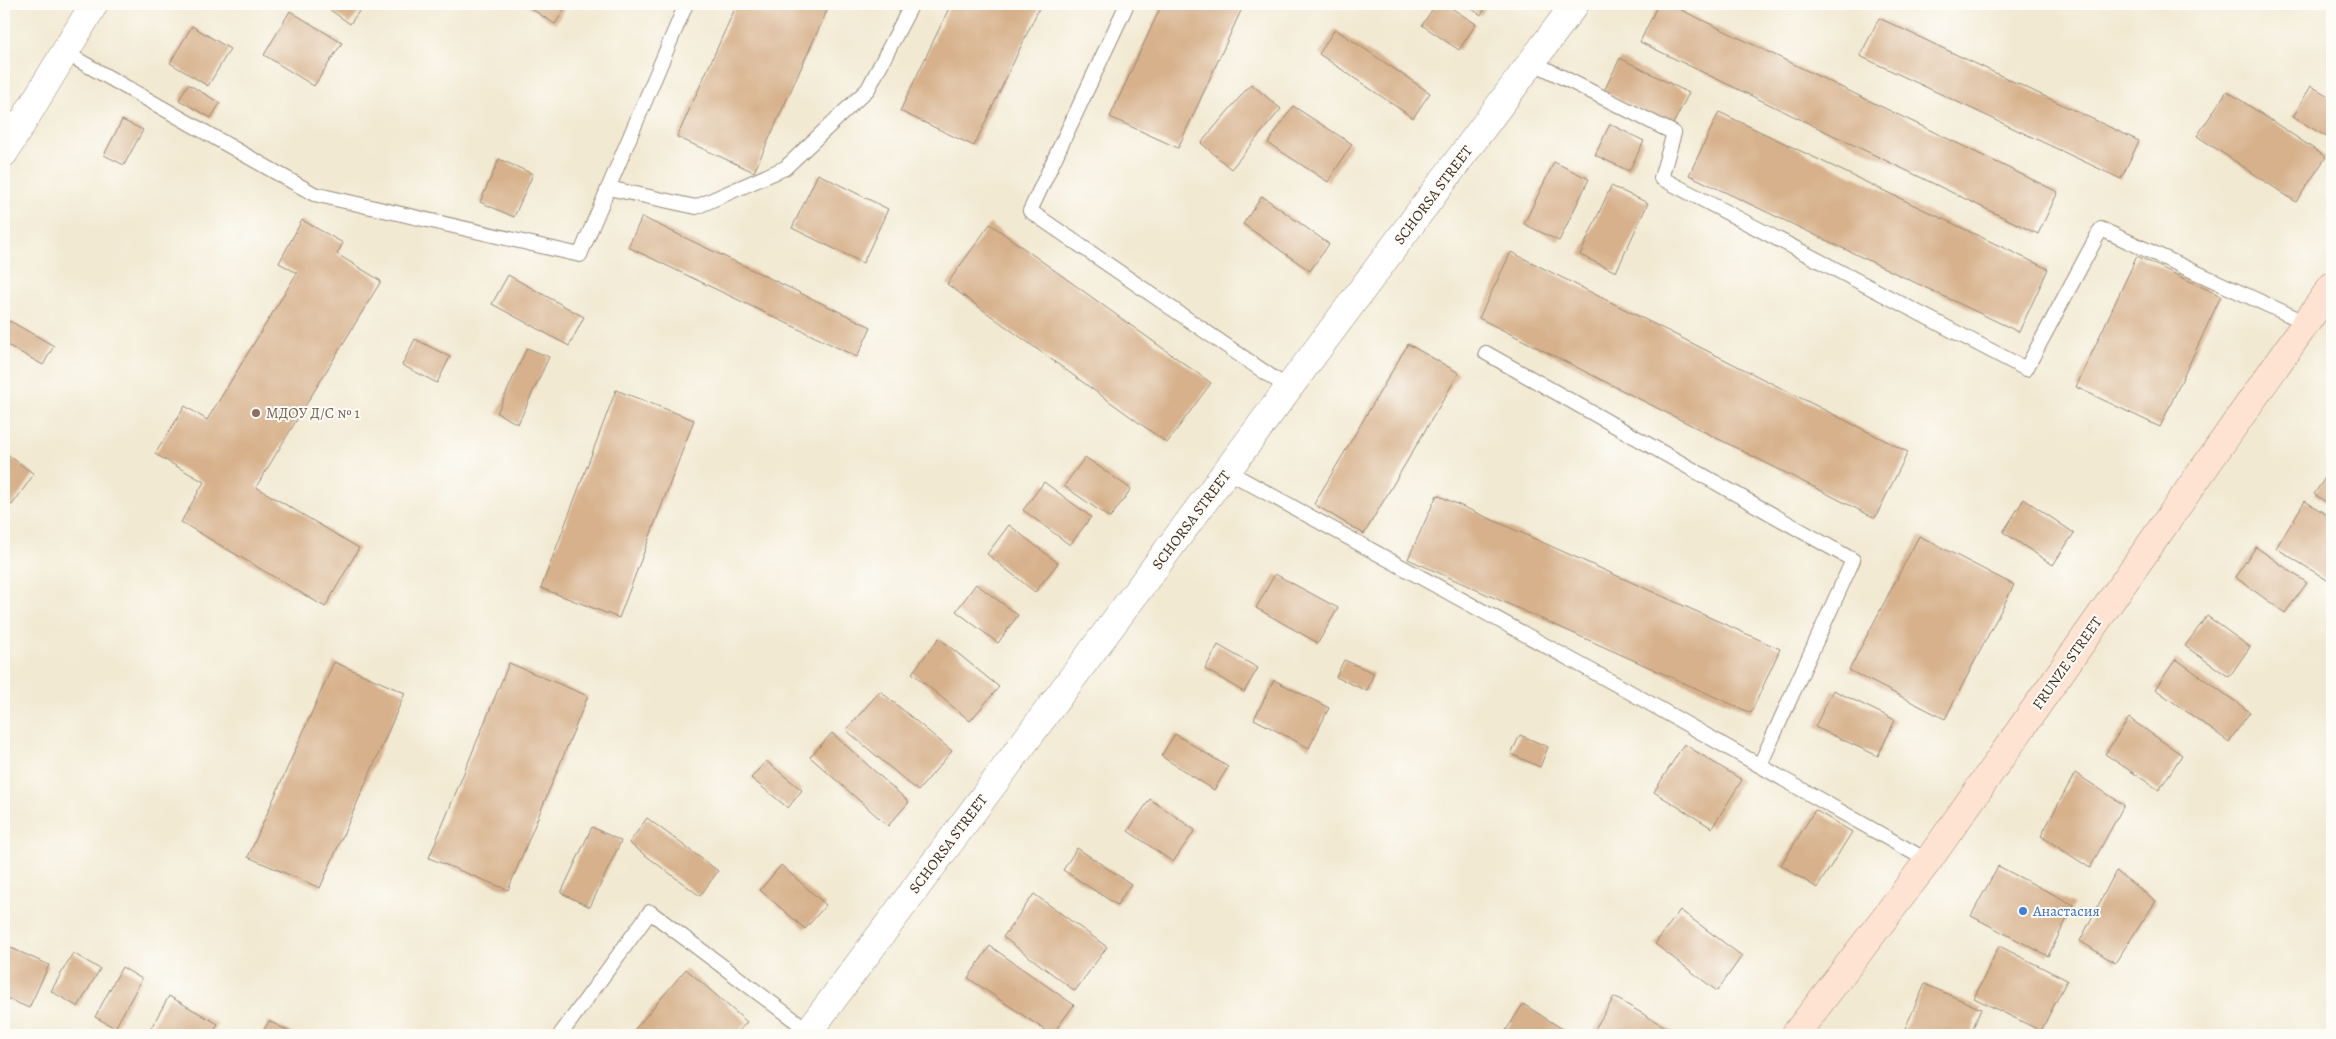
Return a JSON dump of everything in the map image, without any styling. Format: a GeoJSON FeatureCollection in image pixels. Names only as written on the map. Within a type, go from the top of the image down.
{"type":"FeatureCollection","features":[{"type":"Feature","properties":{"kind":"main road","name":"FRUNZE STREET"},"geometry":{"type":"LineString","coordinates":[[1795,1035],[1928,861],[2332,286]]}},
{"type":"Feature","properties":{"kind":"street"},"geometry":{"type":"LineString","coordinates":[[4,152],[94,4]]}},
{"type":"Feature","properties":{"kind":"street","name":"SCHORSA STREET"},"geometry":{"type":"LineString","coordinates":[[807,1033],[1576,4]]}},
{"type":"Feature","properties":{"kind":"lane"},"geometry":{"type":"LineString","coordinates":[[64,52],[314,194],[580,255],[686,4]]}},
{"type":"Feature","properties":{"kind":"lane"},"geometry":{"type":"LineString","coordinates":[[608,188],[696,207],[785,168],[868,89],[912,4]]}},
{"type":"Feature","properties":{"kind":"lane"},"geometry":{"type":"LineString","coordinates":[[1127,4],[1030,211],[1288,388]]}},
{"type":"Feature","properties":{"kind":"lane"},"geometry":{"type":"LineString","coordinates":[[1532,62],[1674,133],[1661,178],[2026,369],[2100,229],[2306,323]]}},
{"type":"Feature","properties":{"kind":"lane"},"geometry":{"type":"LineString","coordinates":[[1486,353],[1853,560],[1760,765]]}},
{"type":"Feature","properties":{"kind":"lane"},"geometry":{"type":"LineString","coordinates":[[1227,471],[1760,765],[1928,861]]}},
{"type":"Feature","properties":{"kind":"lane"},"geometry":{"type":"LineString","coordinates":[[560,1035],[650,912],[807,1033]]}},
{"type":"Feature","properties":{"kind":"building"},"geometry":{"type":"Polygon","coordinates":[[[322,4],[364,4],[350,24],[322,4]]]}},
{"type":"Feature","properties":{"kind":"building"},"geometry":{"type":"Polygon","coordinates":[[[529,4],[555,4],[564,10],[555,24],[527,6],[529,4]]]}},
{"type":"Feature","properties":{"kind":"building"},"geometry":{"type":"Polygon","coordinates":[[[737,4],[830,4],[754,172],[677,137],[737,4]]]}},
{"type":"Feature","properties":{"kind":"building"},"geometry":{"type":"Polygon","coordinates":[[[951,4],[1041,4],[974,146],[900,111],[951,4]]]}},
{"type":"Feature","properties":{"kind":"building"},"geometry":{"type":"Polygon","coordinates":[[[1162,4],[1244,4],[1178,148],[1110,117],[1162,4]]]}},
{"type":"Feature","properties":{"kind":"building"},"geometry":{"type":"Polygon","coordinates":[[[1436,4],[1445,4],[1476,24],[1459,50],[1422,25],[1436,4]]]}},
{"type":"Feature","properties":{"kind":"building"},"geometry":{"type":"Polygon","coordinates":[[[1464,4],[1488,4],[1481,15],[1464,4]]]}},
{"type":"Feature","properties":{"kind":"building"},"geometry":{"type":"Polygon","coordinates":[[[1658,4],[1669,4],[2058,192],[2038,234],[1640,42],[1658,4]]]}},
{"type":"Feature","properties":{"kind":"building"},"geometry":{"type":"Polygon","coordinates":[[[290,11],[342,43],[314,86],[264,55],[290,11]]]}},
{"type":"Feature","properties":{"kind":"building"},"geometry":{"type":"Polygon","coordinates":[[[1879,18],[2139,141],[2121,179],[1860,56],[1879,18]]]}},
{"type":"Feature","properties":{"kind":"building"},"geometry":{"type":"Polygon","coordinates":[[[192,26],[230,49],[208,86],[170,63],[192,26]]]}},
{"type":"Feature","properties":{"kind":"building"},"geometry":{"type":"Polygon","coordinates":[[[1335,29],[1430,93],[1413,118],[1319,54],[1335,29]]]}},
{"type":"Feature","properties":{"kind":"building"},"geometry":{"type":"Polygon","coordinates":[[[1620,58],[1689,93],[1672,126],[1604,91],[1620,58]]]}},
{"type":"Feature","properties":{"kind":"building"},"geometry":{"type":"Polygon","coordinates":[[[188,84],[220,103],[211,118],[179,100],[188,84]]]}},
{"type":"Feature","properties":{"kind":"building"},"geometry":{"type":"Polygon","coordinates":[[[1251,84],[1281,109],[1231,169],[1201,143],[1251,84]]]}},
{"type":"Feature","properties":{"kind":"building"},"geometry":{"type":"Polygon","coordinates":[[[2311,86],[2332,98],[2332,140],[2293,117],[2311,86]]]}},
{"type":"Feature","properties":{"kind":"building"},"geometry":{"type":"Polygon","coordinates":[[[2227,91],[2326,157],[2296,202],[2197,136],[2227,91]]]}},
{"type":"Feature","properties":{"kind":"building"},"geometry":{"type":"Polygon","coordinates":[[[1293,106],[1352,144],[1328,182],[1268,143],[1293,106]]]}},
{"type":"Feature","properties":{"kind":"building"},"geometry":{"type":"Polygon","coordinates":[[[1719,112],[2048,269],[2019,332],[1689,175],[1719,112]]]}},
{"type":"Feature","properties":{"kind":"building"},"geometry":{"type":"Polygon","coordinates":[[[122,120],[143,130],[124,165],[104,155],[122,120]]]}},
{"type":"Feature","properties":{"kind":"building"},"geometry":{"type":"Polygon","coordinates":[[[1610,124],[1644,141],[1629,171],[1595,155],[1610,124]]]}},
{"type":"Feature","properties":{"kind":"building"},"geometry":{"type":"Polygon","coordinates":[[[499,159],[533,174],[514,217],[480,202],[499,159]]]}},
{"type":"Feature","properties":{"kind":"building"},"geometry":{"type":"Polygon","coordinates":[[[1554,162],[1589,179],[1559,241],[1524,224],[1554,162]]]}},
{"type":"Feature","properties":{"kind":"building"},"geometry":{"type":"Polygon","coordinates":[[[818,174],[888,209],[863,263],[792,228],[818,174]]]}},
{"type":"Feature","properties":{"kind":"building"},"geometry":{"type":"Polygon","coordinates":[[[1611,186],[1648,203],[1616,272],[1580,255],[1611,186]]]}},
{"type":"Feature","properties":{"kind":"building"},"geometry":{"type":"Polygon","coordinates":[[[1262,196],[1329,244],[1310,271],[1243,224],[1262,196]]]}},
{"type":"Feature","properties":{"kind":"building"},"geometry":{"type":"Polygon","coordinates":[[[642,217],[871,327],[857,357],[628,247],[642,217]]]}},
{"type":"Feature","properties":{"kind":"building","name":"МДОУ Д/С № 1"},"geometry":{"type":"Polygon","coordinates":[[[302,220],[343,243],[337,254],[381,281],[256,487],[359,548],[325,607],[181,522],[204,482],[155,454],[185,406],[207,420],[297,273],[279,263],[302,220]]]}},
{"type":"Feature","properties":{"kind":"building"},"geometry":{"type":"Polygon","coordinates":[[[990,224],[1211,383],[1167,443],[947,284],[990,224]]]}},
{"type":"Feature","properties":{"kind":"building"},"geometry":{"type":"Polygon","coordinates":[[[1511,252],[1908,452],[1875,518],[1479,318],[1511,252]]]}},
{"type":"Feature","properties":{"kind":"building"},"geometry":{"type":"Polygon","coordinates":[[[2137,256],[2221,296],[2160,427],[2076,387],[2137,256]]]}},
{"type":"Feature","properties":{"kind":"building"},"geometry":{"type":"Polygon","coordinates":[[[508,275],[584,317],[569,346],[492,304],[508,275]]]}},
{"type":"Feature","properties":{"kind":"building"},"geometry":{"type":"Polygon","coordinates":[[[10,321],[54,346],[43,365],[4,343],[4,331],[10,321]]]}},
{"type":"Feature","properties":{"kind":"building"},"geometry":{"type":"Polygon","coordinates":[[[415,339],[450,357],[437,383],[402,365],[415,339]]]}},
{"type":"Feature","properties":{"kind":"building"},"geometry":{"type":"Polygon","coordinates":[[[1408,344],[1459,373],[1364,534],[1314,504],[1408,344]]]}},
{"type":"Feature","properties":{"kind":"building"},"geometry":{"type":"Polygon","coordinates":[[[527,348],[549,357],[518,424],[497,413],[527,348]]]}},
{"type":"Feature","properties":{"kind":"building"},"geometry":{"type":"Polygon","coordinates":[[[616,390],[694,420],[619,618],[541,588],[616,390]]]}},
{"type":"Feature","properties":{"kind":"building"},"geometry":{"type":"Polygon","coordinates":[[[4,452],[34,474],[12,505],[4,499],[4,452]]]}},
{"type":"Feature","properties":{"kind":"building"},"geometry":{"type":"Polygon","coordinates":[[[1085,457],[1131,489],[1110,518],[1064,486],[1085,457]]]}},
{"type":"Feature","properties":{"kind":"building"},"geometry":{"type":"Polygon","coordinates":[[[2332,468],[2332,506],[2314,494],[2332,468]]]}},
{"type":"Feature","properties":{"kind":"building"},"geometry":{"type":"Polygon","coordinates":[[[1044,482],[1091,517],[1070,545],[1023,510],[1044,482]]]}},
{"type":"Feature","properties":{"kind":"building"},"geometry":{"type":"Polygon","coordinates":[[[1437,495],[1780,649],[1751,713],[1408,559],[1437,495]]]}},
{"type":"Feature","properties":{"kind":"building"},"geometry":{"type":"Polygon","coordinates":[[[2024,499],[2074,533],[2053,565],[2003,532],[2024,499]]]}},
{"type":"Feature","properties":{"kind":"building"},"geometry":{"type":"Polygon","coordinates":[[[2305,501],[2332,518],[2332,583],[2276,548],[2305,501]]]}},
{"type":"Feature","properties":{"kind":"building"},"geometry":{"type":"Polygon","coordinates":[[[1009,525],[1058,563],[1035,592],[987,554],[1009,525]]]}},
{"type":"Feature","properties":{"kind":"building"},"geometry":{"type":"Polygon","coordinates":[[[1919,536],[2014,585],[1945,719],[1849,670],[1919,536]]]}},
{"type":"Feature","properties":{"kind":"building"},"geometry":{"type":"Polygon","coordinates":[[[2256,547],[2307,583],[2285,613],[2235,577],[2256,547]]]}},
{"type":"Feature","properties":{"kind":"building"},"geometry":{"type":"Polygon","coordinates":[[[1275,574],[1338,608],[1318,643],[1256,608],[1275,574]]]}},
{"type":"Feature","properties":{"kind":"building"},"geometry":{"type":"Polygon","coordinates":[[[976,584],[1018,615],[998,643],[956,611],[976,584]]]}},
{"type":"Feature","properties":{"kind":"building"},"geometry":{"type":"Polygon","coordinates":[[[2207,616],[2250,647],[2229,677],[2185,646],[2207,616]]]}},
{"type":"Feature","properties":{"kind":"building"},"geometry":{"type":"Polygon","coordinates":[[[939,638],[999,687],[970,721],[912,673],[939,638]]]}},
{"type":"Feature","properties":{"kind":"building"},"geometry":{"type":"Polygon","coordinates":[[[1218,645],[1258,668],[1244,692],[1205,669],[1218,645]]]}},
{"type":"Feature","properties":{"kind":"building"},"geometry":{"type":"Polygon","coordinates":[[[2176,659],[2250,712],[2229,742],[2155,689],[2176,659]]]}},
{"type":"Feature","properties":{"kind":"building"},"geometry":{"type":"Polygon","coordinates":[[[1344,660],[1374,673],[1367,691],[1336,677],[1344,660]]]}},
{"type":"Feature","properties":{"kind":"building"},"geometry":{"type":"Polygon","coordinates":[[[334,662],[405,693],[320,888],[248,857],[334,662]]]}},
{"type":"Feature","properties":{"kind":"building"},"geometry":{"type":"Polygon","coordinates":[[[509,663],[588,696],[508,890],[429,858],[509,663]]]}},
{"type":"Feature","properties":{"kind":"building"},"geometry":{"type":"Polygon","coordinates":[[[1274,680],[1329,708],[1309,748],[1254,719],[1274,680]]]}},
{"type":"Feature","properties":{"kind":"building"},"geometry":{"type":"Polygon","coordinates":[[[1833,690],[1895,720],[1878,756],[1815,727],[1833,690]]]}},
{"type":"Feature","properties":{"kind":"building"},"geometry":{"type":"Polygon","coordinates":[[[880,691],[952,751],[918,791],[846,730],[880,691]]]}},
{"type":"Feature","properties":{"kind":"building"},"geometry":{"type":"Polygon","coordinates":[[[2129,718],[2182,755],[2159,790],[2105,754],[2129,718]]]}},
{"type":"Feature","properties":{"kind":"building"},"geometry":{"type":"Polygon","coordinates":[[[832,733],[909,802],[888,826],[810,757],[832,733]]]}},
{"type":"Feature","properties":{"kind":"building"},"geometry":{"type":"Polygon","coordinates":[[[1175,734],[1228,767],[1214,790],[1161,756],[1175,734]]]}},
{"type":"Feature","properties":{"kind":"building"},"geometry":{"type":"Polygon","coordinates":[[[1520,735],[1548,747],[1540,767],[1511,754],[1520,735]]]}},
{"type":"Feature","properties":{"kind":"building"},"geometry":{"type":"Polygon","coordinates":[[[1684,744],[1742,780],[1712,828],[1654,792],[1684,744]]]}},
{"type":"Feature","properties":{"kind":"building"},"geometry":{"type":"Polygon","coordinates":[[[766,761],[802,790],[788,808],[751,778],[766,761]]]}},
{"type":"Feature","properties":{"kind":"building"},"geometry":{"type":"Polygon","coordinates":[[[2075,773],[2124,805],[2090,868],[2041,836],[2075,773]]]}},
{"type":"Feature","properties":{"kind":"building"},"geometry":{"type":"Polygon","coordinates":[[[1150,799],[1195,830],[1173,862],[1128,831],[1150,799]]]}},
{"type":"Feature","properties":{"kind":"building"},"geometry":{"type":"Polygon","coordinates":[[[1815,810],[1852,832],[1817,888],[1781,865],[1815,810]]]}},
{"type":"Feature","properties":{"kind":"building"},"geometry":{"type":"Polygon","coordinates":[[[647,818],[718,871],[700,896],[629,843],[647,818]]]}},
{"type":"Feature","properties":{"kind":"building"},"geometry":{"type":"Polygon","coordinates":[[[592,827],[621,841],[590,907],[561,893],[592,827]]]}},
{"type":"Feature","properties":{"kind":"building"},"geometry":{"type":"Polygon","coordinates":[[[1077,848],[1131,884],[1117,905],[1063,870],[1077,848]]]}},
{"type":"Feature","properties":{"kind":"building"},"geometry":{"type":"Polygon","coordinates":[[[781,865],[826,905],[805,929],[760,890],[781,865]]]}},
{"type":"Feature","properties":{"kind":"building","name":"Анастасия"},"geometry":{"type":"Polygon","coordinates":[[[1998,866],[2074,905],[2048,956],[1971,916],[1998,866]]]}},
{"type":"Feature","properties":{"kind":"building"},"geometry":{"type":"Polygon","coordinates":[[[2116,871],[2156,901],[2115,963],[2080,941],[2116,871]]]}},
{"type":"Feature","properties":{"kind":"building"},"geometry":{"type":"Polygon","coordinates":[[[1034,894],[1107,947],[1075,991],[1003,937],[1034,894]]]}},
{"type":"Feature","properties":{"kind":"building"},"geometry":{"type":"Polygon","coordinates":[[[1680,910],[1742,956],[1717,991],[1655,944],[1680,910]]]}},
{"type":"Feature","properties":{"kind":"building"},"geometry":{"type":"Polygon","coordinates":[[[990,946],[1074,1005],[1052,1035],[968,978],[990,946]]]}},
{"type":"Feature","properties":{"kind":"building"},"geometry":{"type":"Polygon","coordinates":[[[1999,946],[2067,980],[2041,1031],[1974,998],[1999,946]]]}},
{"type":"Feature","properties":{"kind":"building"},"geometry":{"type":"Polygon","coordinates":[[[9,947],[49,965],[29,1008],[4,997],[4,960],[9,947]]]}},
{"type":"Feature","properties":{"kind":"building"},"geometry":{"type":"Polygon","coordinates":[[[73,953],[100,969],[78,1007],[51,991],[73,953]]]}},
{"type":"Feature","properties":{"kind":"building"},"geometry":{"type":"Polygon","coordinates":[[[122,967],[142,979],[115,1028],[95,1017],[122,967]]]}},
{"type":"Feature","properties":{"kind":"building"},"geometry":{"type":"Polygon","coordinates":[[[686,969],[747,1022],[735,1035],[630,1035],[686,969]]]}},
{"type":"Feature","properties":{"kind":"building"},"geometry":{"type":"Polygon","coordinates":[[[1925,984],[1981,1009],[1970,1035],[1902,1035],[1925,984]]]}},
{"type":"Feature","properties":{"kind":"building"},"geometry":{"type":"Polygon","coordinates":[[[169,996],[218,1024],[212,1035],[147,1035],[169,996]]]}},
{"type":"Feature","properties":{"kind":"building"},"geometry":{"type":"Polygon","coordinates":[[[1614,997],[1679,1035],[1592,1034],[1614,997]]]}},
{"type":"Feature","properties":{"kind":"building"},"geometry":{"type":"Polygon","coordinates":[[[1523,1004],[1572,1035],[1503,1035],[1523,1004]]]}},
{"type":"Feature","properties":{"kind":"building"},"geometry":{"type":"Polygon","coordinates":[[[269,1021],[296,1035],[261,1035],[269,1021]]]}},
{"type":"Feature","properties":{"kind":"place","name":"МДОУ Д/С № 1"},"geometry":{"type":"Point","coordinates":[256,413]}},
{"type":"Feature","properties":{"kind":"place","name":"Анастасия"},"geometry":{"type":"Point","coordinates":[2023,911]}}]}
